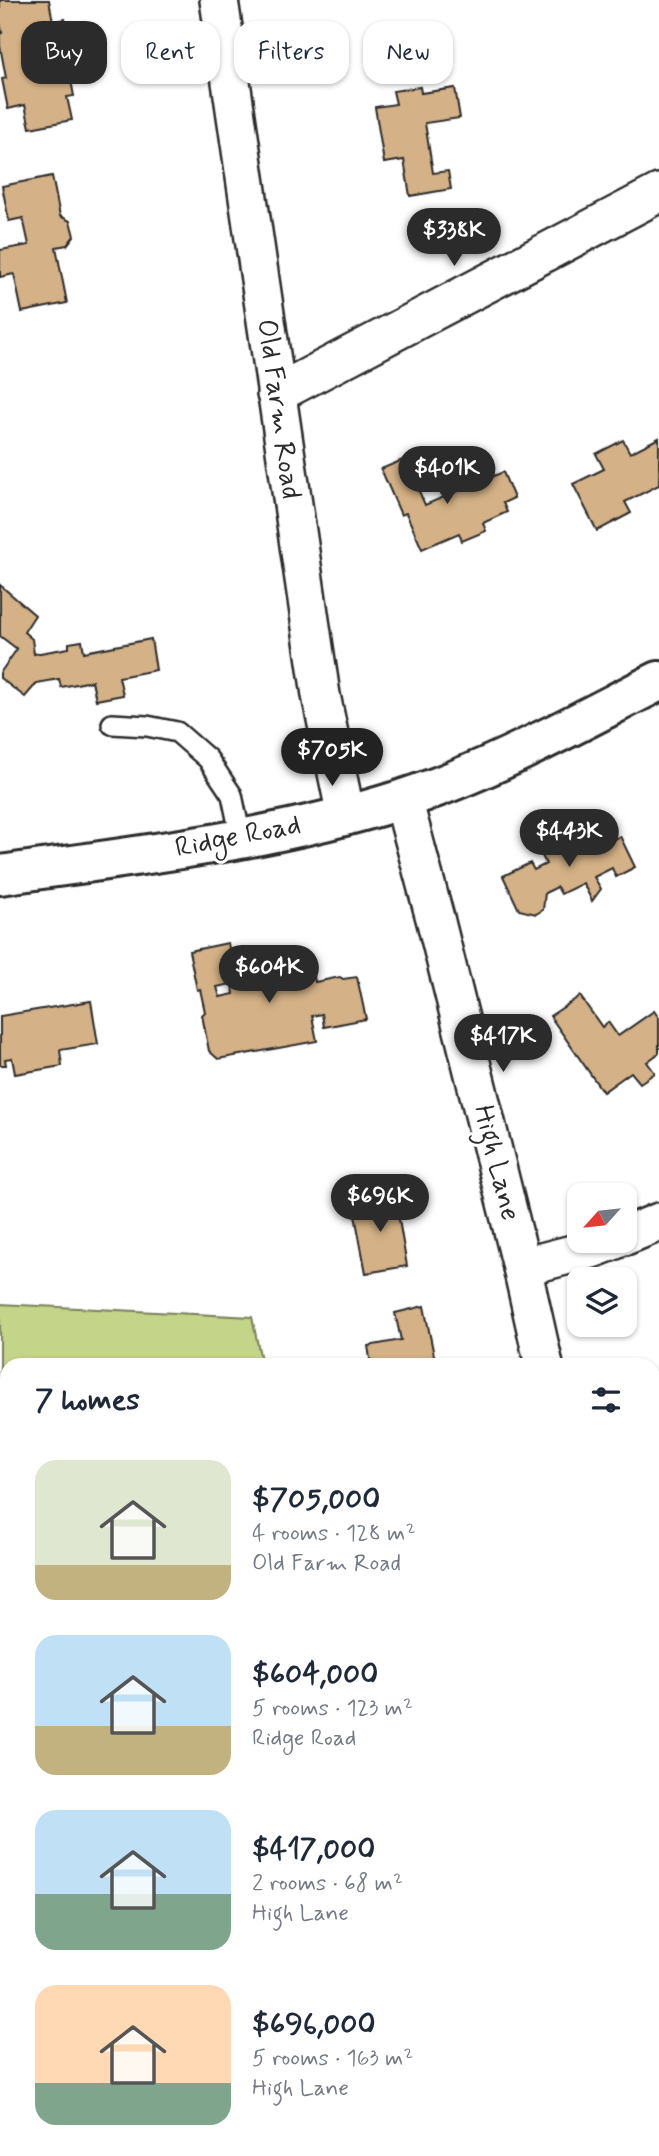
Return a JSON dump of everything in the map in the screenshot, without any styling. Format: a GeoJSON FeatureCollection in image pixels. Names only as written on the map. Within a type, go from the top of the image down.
{"type":"FeatureCollection","features":[{"type":"Feature","properties":{"kind":"main road","name":"Ridge Road"},"geometry":{"type":"LineString","coordinates":[[0,875],[241,838],[346,816],[403,799],[527,749],[659,681]]}},
{"type":"Feature","properties":{"kind":"street","name":"Old Farm Road"},"geometry":{"type":"LineString","coordinates":[[219,0],[321,695],[346,816]]}},
{"type":"Feature","properties":{"kind":"street"},"geometry":{"type":"LineString","coordinates":[[276,394],[659,193]]}},
{"type":"Feature","properties":{"kind":"street","name":"High Lane"},"geometry":{"type":"LineString","coordinates":[[403,799],[436,922],[542,1358]]}},
{"type":"Feature","properties":{"kind":"street"},"geometry":{"type":"LineString","coordinates":[[637,1231],[659,1222]]}},
{"type":"Feature","properties":{"kind":"street"},"geometry":{"type":"LineString","coordinates":[[522,1267],[576,1253]]}},
{"type":"Feature","properties":{"kind":"lane"},"geometry":{"type":"LineString","coordinates":[[112,724],[147,726],[177,733],[208,760],[232,795],[241,838]]}},
{"type":"Feature","properties":{"kind":"green space"},"geometry":{"type":"Polygon","coordinates":[[[0,1304],[252,1317],[261,1358],[0,1358],[0,1304]]]}},
{"type":"Feature","properties":{"kind":"building"},"geometry":{"type":"Polygon","coordinates":[[[0,0],[49,0],[53,21],[21,21],[21,84],[72,84],[74,96],[67,97],[72,120],[30,128],[25,105],[8,109],[2,79],[6,78],[0,46],[0,0]]]}},
{"type":"Feature","properties":{"kind":"building"},"geometry":{"type":"Polygon","coordinates":[[[420,87],[421,93],[455,88],[460,118],[425,123],[433,173],[448,171],[451,189],[410,196],[404,160],[384,163],[375,107],[396,104],[393,91],[420,87]]]}},
{"type":"Feature","properties":{"kind":"building"},"geometry":{"type":"Polygon","coordinates":[[[52,176],[60,216],[70,221],[74,236],[67,245],[56,247],[67,303],[22,312],[14,274],[0,277],[0,250],[29,245],[23,218],[9,221],[2,186],[52,176]]]}},
{"type":"Feature","properties":{"kind":"building"},"geometry":{"type":"Polygon","coordinates":[[[659,438],[659,485],[625,502],[631,513],[597,531],[573,484],[604,469],[596,454],[623,440],[630,453],[659,438]]]}},
{"type":"Feature","properties":{"kind":"building"},"geometry":{"type":"Polygon","coordinates":[[[405,459],[425,505],[503,472],[514,498],[503,503],[507,512],[483,523],[486,531],[462,541],[459,533],[422,549],[406,513],[401,515],[381,469],[405,459]]]}},
{"type":"Feature","properties":{"kind":"building"},"geometry":{"type":"Polygon","coordinates":[[[0,585],[35,615],[24,632],[32,639],[34,654],[69,648],[69,643],[82,641],[84,652],[151,639],[156,670],[119,677],[123,695],[96,700],[92,681],[61,687],[59,679],[37,683],[25,697],[0,678],[0,673],[17,649],[0,636],[0,585]]]}},
{"type":"Feature","properties":{"kind":"building"},"geometry":{"type":"Polygon","coordinates":[[[598,829],[605,843],[620,836],[635,867],[616,877],[612,868],[594,877],[601,889],[592,901],[583,883],[561,894],[557,887],[545,893],[543,910],[536,914],[519,910],[503,876],[530,863],[534,870],[546,864],[542,856],[561,847],[557,841],[579,830],[582,837],[598,829]]]}},
{"type":"Feature","properties":{"kind":"building"},"geometry":{"type":"Polygon","coordinates":[[[228,943],[236,983],[217,987],[220,997],[234,994],[233,988],[262,983],[260,975],[275,972],[274,965],[294,961],[296,969],[312,966],[315,982],[357,977],[366,1019],[324,1027],[322,1014],[312,1016],[317,1041],[218,1059],[209,1051],[202,1015],[205,1012],[200,989],[197,990],[189,951],[228,943]]]}},
{"type":"Feature","properties":{"kind":"building"},"geometry":{"type":"Polygon","coordinates":[[[580,996],[602,1027],[608,1022],[618,1036],[654,1011],[659,1018],[659,1053],[647,1062],[655,1073],[640,1083],[631,1072],[603,1092],[550,1016],[580,996]]]}},
{"type":"Feature","properties":{"kind":"building"},"geometry":{"type":"Polygon","coordinates":[[[91,1001],[98,1044],[60,1050],[62,1066],[15,1074],[12,1058],[5,1059],[6,1065],[0,1065],[0,1016],[91,1001]]]}},
{"type":"Feature","properties":{"kind":"building"},"geometry":{"type":"Polygon","coordinates":[[[378,1192],[381,1205],[396,1202],[407,1266],[366,1273],[354,1210],[359,1209],[357,1196],[378,1192]]]}},
{"type":"Feature","properties":{"kind":"building"},"geometry":{"type":"Polygon","coordinates":[[[424,1306],[435,1358],[370,1358],[368,1346],[401,1340],[395,1313],[424,1306]]]}}]}
